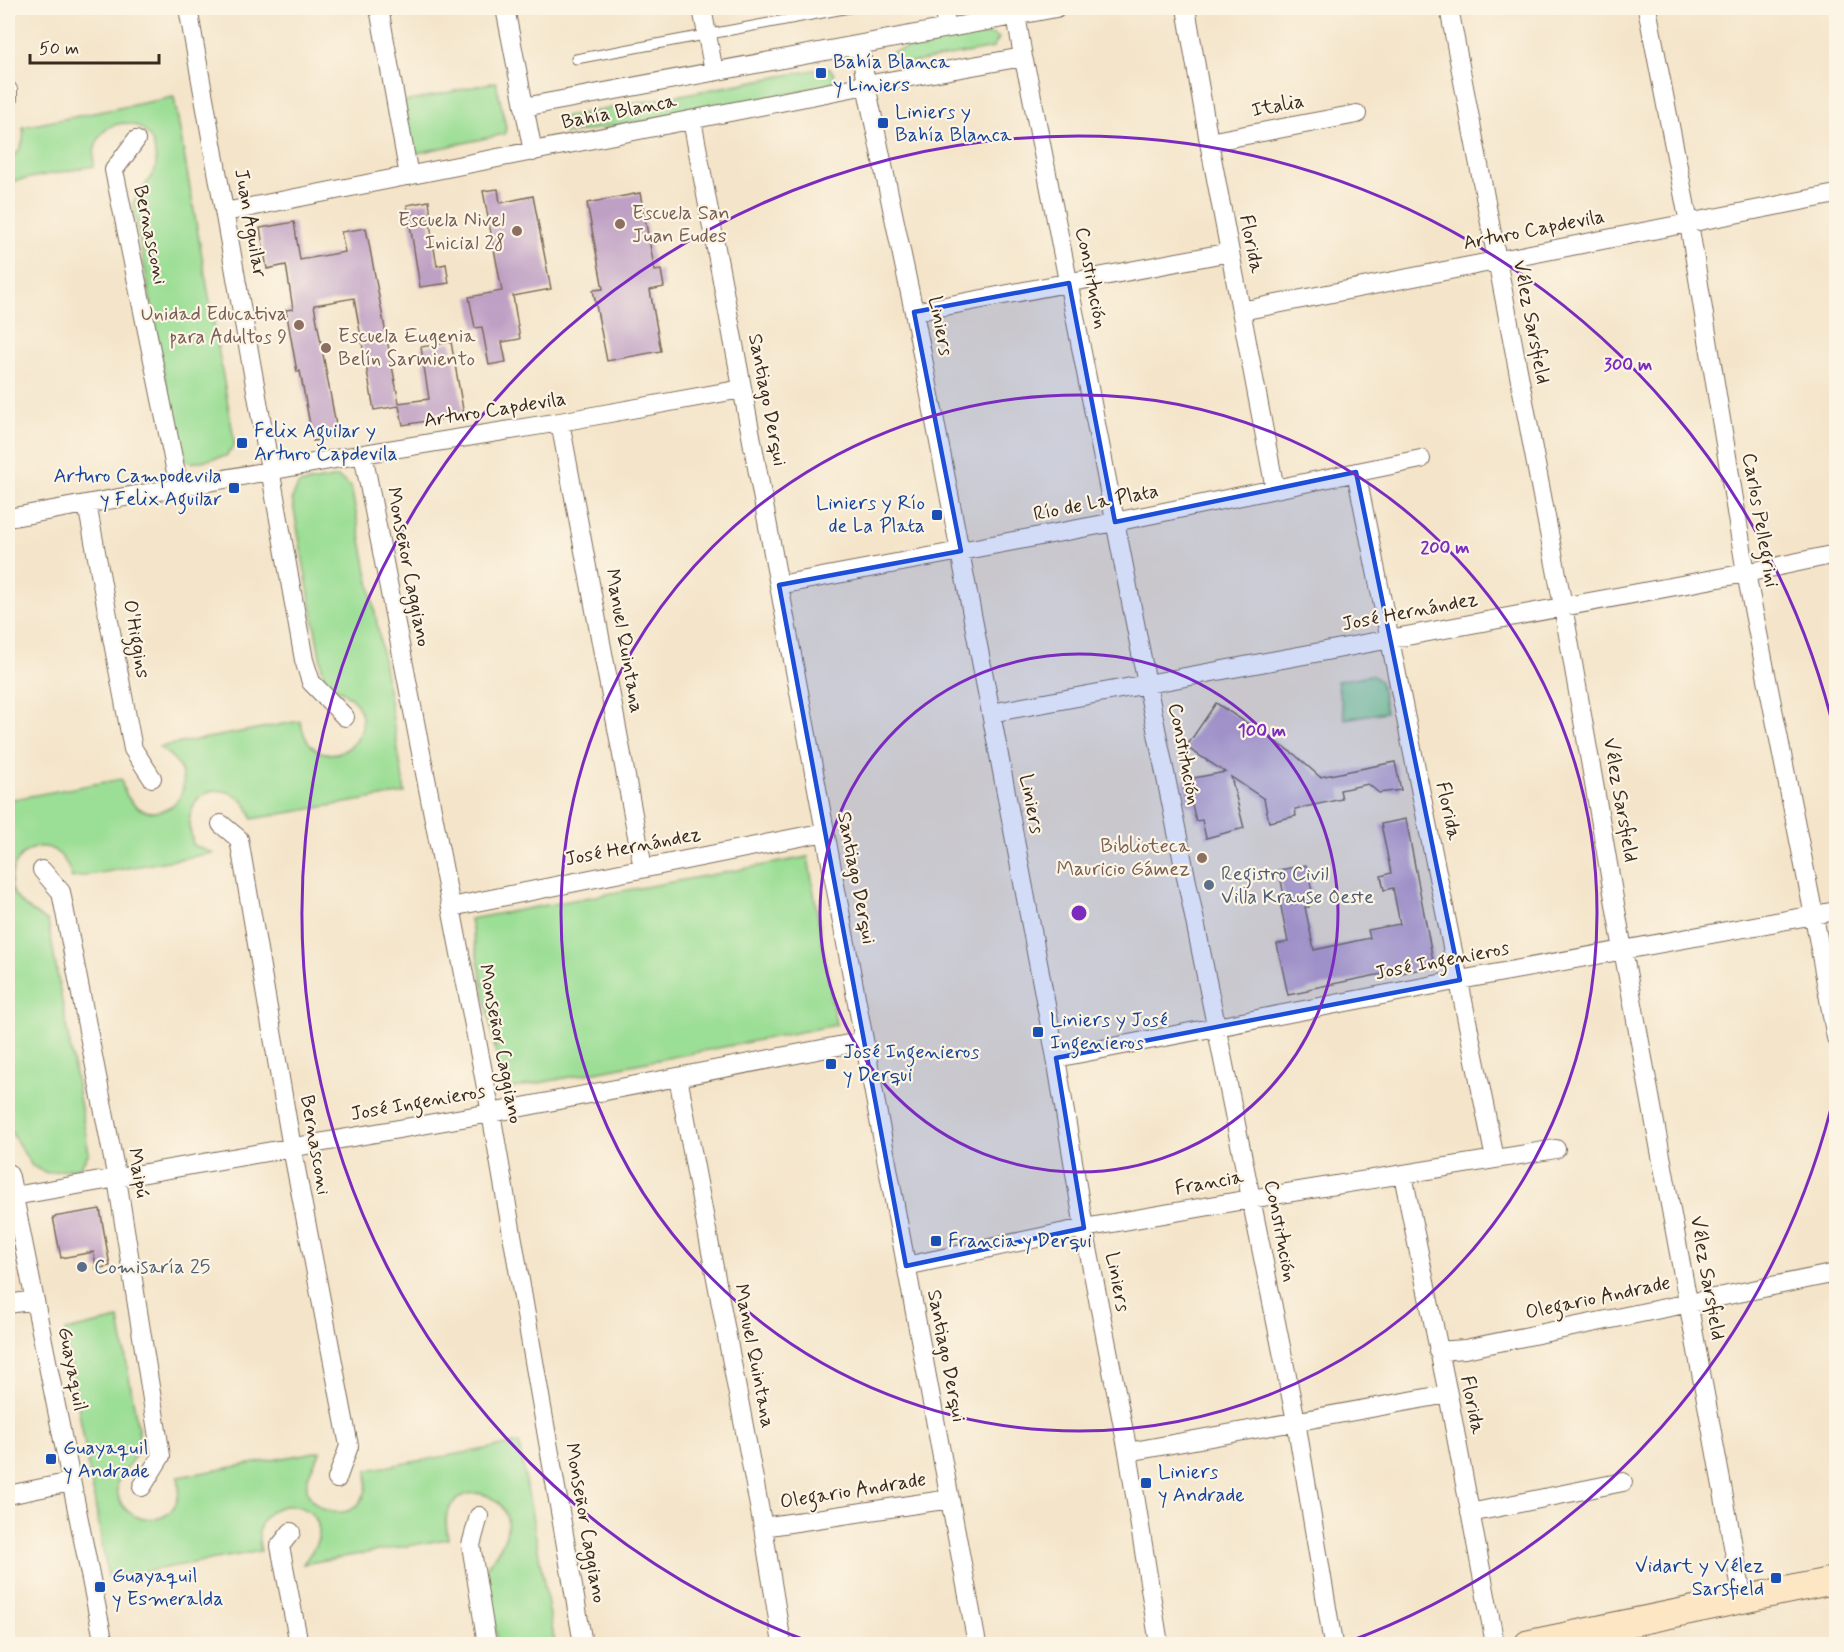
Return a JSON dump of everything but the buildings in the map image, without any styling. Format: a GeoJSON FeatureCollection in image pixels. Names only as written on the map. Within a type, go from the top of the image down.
{"type":"FeatureCollection","features":[{"type":"Feature","properties":{"kind":"street","name":"Juan Aguilar"},"geometry":{"type":"LineString","coordinates":[[188,8],[304,660],[311,682],[345,717]]}},
{"type":"Feature","properties":{"kind":"street"},"geometry":{"type":"LineString","coordinates":[[379,8],[409,176]]}},
{"type":"Feature","properties":{"kind":"street"},"geometry":{"type":"LineString","coordinates":[[505,8],[532,152]]}},
{"type":"Feature","properties":{"kind":"street"},"geometry":{"type":"LineString","coordinates":[[702,8],[714,72]]}},
{"type":"Feature","properties":{"kind":"street"},"geometry":{"type":"LineString","coordinates":[[943,8],[947,28]]}},
{"type":"Feature","properties":{"kind":"street","name":"Bahía Blanca"},"geometry":{"type":"LineString","coordinates":[[524,107],[860,45],[947,28],[1016,11],[1056,8]]}},
{"type":"Feature","properties":{"kind":"street","name":"Florida"},"geometry":{"type":"LineString","coordinates":[[1186,8],[1275,489]]}},
{"type":"Feature","properties":{"kind":"street","name":"Vélez Sarsfield"},"geometry":{"type":"LineString","coordinates":[[1449,8],[1563,606],[1623,950],[1743,1600]]}},
{"type":"Feature","properties":{"kind":"street","name":"Carlos Pellegrini"},"geometry":{"type":"LineString","coordinates":[[1647,8],[1689,223],[1746,573],[1815,916],[1836,1038]]}},
{"type":"Feature","properties":{"kind":"street","name":"Constitución"},"geometry":{"type":"LineString","coordinates":[[1016,11],[1023,57],[1147,684],[1296,1421],[1333,1644]]}},
{"type":"Feature","properties":{"kind":"street","name":"Liniers"},"geometry":{"type":"LineString","coordinates":[[860,45],[866,85],[961,551],[1056,1058],[1084,1228],[1128,1452],[1159,1644]]}},
{"type":"Feature","properties":{"kind":"street","name":"Bahía Blanca"},"geometry":{"type":"LineString","coordinates":[[225,212],[866,85],[1023,57]]}},
{"type":"Feature","properties":{"kind":"street"},"geometry":{"type":"LineString","coordinates":[[8,90],[8,99]]}},
{"type":"Feature","properties":{"kind":"street","name":"Italia"},"geometry":{"type":"LineString","coordinates":[[1209,142],[1357,114]]}},
{"type":"Feature","properties":{"kind":"street","name":"Santiago Derqui"},"geometry":{"type":"LineString","coordinates":[[692,120],[977,1644]]}},
{"type":"Feature","properties":{"kind":"street","name":"Bernasconi"},"geometry":{"type":"LineString","coordinates":[[136,140],[114,170],[179,487]]}},
{"type":"Feature","properties":{"kind":"street","name":"Arturo Capdevila"},"geometry":{"type":"LineString","coordinates":[[1241,310],[1836,194]]}},
{"type":"Feature","properties":{"kind":"street"},"geometry":{"type":"LineString","coordinates":[[914,312],[1230,252]]}},
{"type":"Feature","properties":{"kind":"street","name":"Arturo Capdevila"},"geometry":{"type":"LineString","coordinates":[[8,518],[742,389]]}},
{"type":"Feature","properties":{"kind":"street","name":"Manuel Quintana"},"geometry":{"type":"LineString","coordinates":[[561,422],[643,868]]}},
{"type":"Feature","properties":{"kind":"street","name":"Monseñor Caggiano"},"geometry":{"type":"LineString","coordinates":[[363,454],[491,1113],[583,1644]]}},
{"type":"Feature","properties":{"kind":"street","name":"Río de La Plata"},"geometry":{"type":"LineString","coordinates":[[779,585],[1115,522],[1421,459]]}},
{"type":"Feature","properties":{"kind":"street","name":"Florida"},"geometry":{"type":"LineString","coordinates":[[1356,472],[1495,1159]]}},
{"type":"Feature","properties":{"kind":"street","name":"O'Higgins"},"geometry":{"type":"LineString","coordinates":[[87,504],[134,749],[152,778]]}},
{"type":"Feature","properties":{"kind":"street","name":"José Hernández"},"geometry":{"type":"LineString","coordinates":[[991,713],[1746,573],[1836,554]]}},
{"type":"Feature","properties":{"kind":"street","name":"Bernasconi"},"geometry":{"type":"LineString","coordinates":[[221,824],[239,839],[292,1148],[350,1446],[337,1479]]}},
{"type":"Feature","properties":{"kind":"street","name":"José Hernández"},"geometry":{"type":"LineString","coordinates":[[451,907],[825,832]]}},
{"type":"Feature","properties":{"kind":"street","name":"Maipú"},"geometry":{"type":"LineString","coordinates":[[42,870],[61,892],[117,1179],[161,1456],[142,1487]]}},
{"type":"Feature","properties":{"kind":"street","name":"José Ingenieros"},"geometry":{"type":"LineString","coordinates":[[1056,1058],[1460,980],[1836,911]]}},
{"type":"Feature","properties":{"kind":"street","name":"José Ingenieros"},"geometry":{"type":"LineString","coordinates":[[14,1196],[491,1113],[864,1041]]}},
{"type":"Feature","properties":{"kind":"street","name":"Manuel Quintana"},"geometry":{"type":"LineString","coordinates":[[678,1077],[763,1527],[782,1644]]}},
{"type":"Feature","properties":{"kind":"street","name":"Francia"},"geometry":{"type":"LineString","coordinates":[[906,1266],[1084,1228],[1556,1149]]}},
{"type":"Feature","properties":{"kind":"street","name":"Guayaquil"},"geometry":{"type":"LineString","coordinates":[[8,1173],[104,1644]]}},
{"type":"Feature","properties":{"kind":"street","name":"Florida"},"geometry":{"type":"LineString","coordinates":[[1403,1175],[1448,1394],[1495,1644]]}},
{"type":"Feature","properties":{"kind":"street","name":"Olegario Andrade"},"geometry":{"type":"LineString","coordinates":[[1438,1351],[1465,1349],[1836,1273]]}},
{"type":"Feature","properties":{"kind":"street"},"geometry":{"type":"LineString","coordinates":[[8,1305],[35,1300]]}},
{"type":"Feature","properties":{"kind":"street"},"geometry":{"type":"LineString","coordinates":[[1128,1452],[1448,1394]]}},
{"type":"Feature","properties":{"kind":"street"},"geometry":{"type":"LineString","coordinates":[[8,1494],[71,1482]]}},
{"type":"Feature","properties":{"kind":"street"},"geometry":{"type":"LineString","coordinates":[[1470,1513],[1623,1482]]}},
{"type":"Feature","properties":{"kind":"street","name":"Olegario Andrade"},"geometry":{"type":"LineString","coordinates":[[763,1527],[950,1499]]}},
{"type":"Feature","properties":{"kind":"street"},"geometry":{"type":"LineString","coordinates":[[479,1516],[471,1545],[487,1644]]}},
{"type":"Feature","properties":{"kind":"street"},"geometry":{"type":"LineString","coordinates":[[291,1532],[280,1546],[299,1644]]}},
{"type":"Feature","properties":{"kind":"street"},"geometry":{"type":"LineString","coordinates":[[1528,1644],[1580,1639],[1836,1580]]}},
{"type":"Feature","properties":{"kind":"lane"},"geometry":{"type":"LineString","coordinates":[[576,59],[849,8]]}},
{"type":"Feature","properties":{"kind":"highlighted area"},"geometry":{"type":"Polygon","coordinates":[[[1069,283],[1115,522],[1356,472],[1460,980],[1056,1058],[1084,1228],[906,1266],[779,585],[961,551],[914,312],[1069,283]]]}},
{"type":"Feature","properties":{"kind":"green space"},"geometry":{"type":"Polygon","coordinates":[[[991,34],[999,38],[993,48],[899,65],[893,52],[926,42],[991,34]]]}},
{"type":"Feature","properties":{"kind":"green space"},"geometry":{"type":"Polygon","coordinates":[[[824,68],[830,69],[834,74],[834,81],[827,87],[568,134],[558,128],[559,120],[565,117],[824,68]]]}},
{"type":"Feature","properties":{"kind":"green space"},"geometry":{"type":"Polygon","coordinates":[[[496,82],[506,127],[505,134],[413,154],[404,102],[496,82]]]}},
{"type":"Feature","properties":{"kind":"green space"},"geometry":{"type":"Polygon","coordinates":[[[174,97],[235,445],[226,456],[191,463],[178,452],[133,203],[156,167],[151,140],[143,130],[133,125],[121,124],[110,127],[101,135],[95,148],[94,166],[8,182],[8,160],[21,146],[23,127],[174,97]]]}},
{"type":"Feature","properties":{"kind":"green space"},"geometry":{"type":"Polygon","coordinates":[[[338,477],[351,487],[378,629],[405,793],[252,819],[248,807],[231,793],[210,792],[201,796],[194,805],[189,824],[193,845],[213,853],[72,878],[64,860],[54,850],[43,847],[32,849],[22,856],[14,866],[11,878],[13,892],[24,905],[48,922],[89,1153],[80,1167],[47,1173],[32,1166],[8,1127],[8,800],[121,779],[128,797],[139,808],[151,812],[164,810],[175,803],[182,792],[183,779],[177,763],[159,747],[300,721],[307,741],[319,751],[330,754],[350,747],[362,729],[362,717],[354,701],[324,679],[292,498],[299,484],[338,477]]]}},
{"type":"Feature","properties":{"kind":"green space"},"geometry":{"type":"Polygon","coordinates":[[[1371,675],[1380,681],[1386,712],[1345,719],[1337,681],[1371,675]]]}},
{"type":"Feature","properties":{"kind":"green space"},"geometry":{"type":"Polygon","coordinates":[[[808,857],[836,1025],[503,1090],[470,919],[808,857]]]}},
{"type":"Feature","properties":{"kind":"green space"},"geometry":{"type":"Polygon","coordinates":[[[119,1319],[141,1446],[117,1483],[119,1499],[127,1510],[138,1517],[150,1519],[163,1517],[173,1509],[178,1496],[178,1477],[321,1451],[308,1477],[308,1493],[315,1503],[325,1510],[337,1512],[349,1510],[359,1503],[366,1490],[367,1470],[519,1443],[555,1644],[498,1644],[485,1570],[505,1539],[507,1521],[504,1510],[496,1501],[487,1495],[476,1493],[465,1495],[455,1501],[448,1511],[446,1521],[448,1539],[303,1564],[316,1544],[319,1531],[316,1520],[309,1512],[300,1507],[289,1506],[269,1513],[262,1521],[259,1535],[261,1551],[108,1578],[65,1331],[119,1319]]]}},
{"type":"Feature","properties":{"kind":"place","name":"Bahía Blanca y Liniers"},"geometry":{"type":"Point","coordinates":[821,73]}},
{"type":"Feature","properties":{"kind":"place","name":"Liniers y Bahía Blanca"},"geometry":{"type":"Point","coordinates":[883,123]}},
{"type":"Feature","properties":{"kind":"place","name":"Escuela San Juan Eudes"},"geometry":{"type":"Point","coordinates":[620,224]}},
{"type":"Feature","properties":{"kind":"place","name":"Escuela Nivel Inicial 28"},"geometry":{"type":"Point","coordinates":[517,231]}},
{"type":"Feature","properties":{"kind":"place","name":"Unidad Educativa para Adultos 9"},"geometry":{"type":"Point","coordinates":[299,325]}},
{"type":"Feature","properties":{"kind":"place","name":"Escuela Eugenia Belín Sarmiento"},"geometry":{"type":"Point","coordinates":[326,348]}},
{"type":"Feature","properties":{"kind":"place","name":"Felix Aguilar y Arturo Capdevila"},"geometry":{"type":"Point","coordinates":[242,443]}},
{"type":"Feature","properties":{"kind":"place","name":"Arturo Campodevila y Felix Aguilar"},"geometry":{"type":"Point","coordinates":[234,488]}},
{"type":"Feature","properties":{"kind":"place","name":"Liniers y Río de La Plata"},"geometry":{"type":"Point","coordinates":[937,515]}},
{"type":"Feature","properties":{"kind":"place","name":"Biblioteca Mauricio Gámez"},"geometry":{"type":"Point","coordinates":[1202,858]}},
{"type":"Feature","properties":{"kind":"place","name":"Registro Civil Villa Krause Oeste"},"geometry":{"type":"Point","coordinates":[1209,885]}},
{"type":"Feature","properties":{"kind":"place","name":"Liniers y José Ingenieros"},"geometry":{"type":"Point","coordinates":[1038,1032]}},
{"type":"Feature","properties":{"kind":"place","name":"José Ingenieros y Derqui"},"geometry":{"type":"Point","coordinates":[831,1064]}},
{"type":"Feature","properties":{"kind":"place","name":"Francia y Derqui"},"geometry":{"type":"Point","coordinates":[936,1241]}},
{"type":"Feature","properties":{"kind":"place","name":"Comisaría 25"},"geometry":{"type":"Point","coordinates":[82,1267]}},
{"type":"Feature","properties":{"kind":"place","name":"Guayaquil y Andrade"},"geometry":{"type":"Point","coordinates":[51,1459]}},
{"type":"Feature","properties":{"kind":"place","name":"Liniers y Andrade"},"geometry":{"type":"Point","coordinates":[1146,1483]}},
{"type":"Feature","properties":{"kind":"place","name":"Vidart y Vélez Sarsfield"},"geometry":{"type":"Point","coordinates":[1776,1578]}},
{"type":"Feature","properties":{"kind":"place","name":"Guayaquil y Esmeralda"},"geometry":{"type":"Point","coordinates":[100,1587]}}]}
